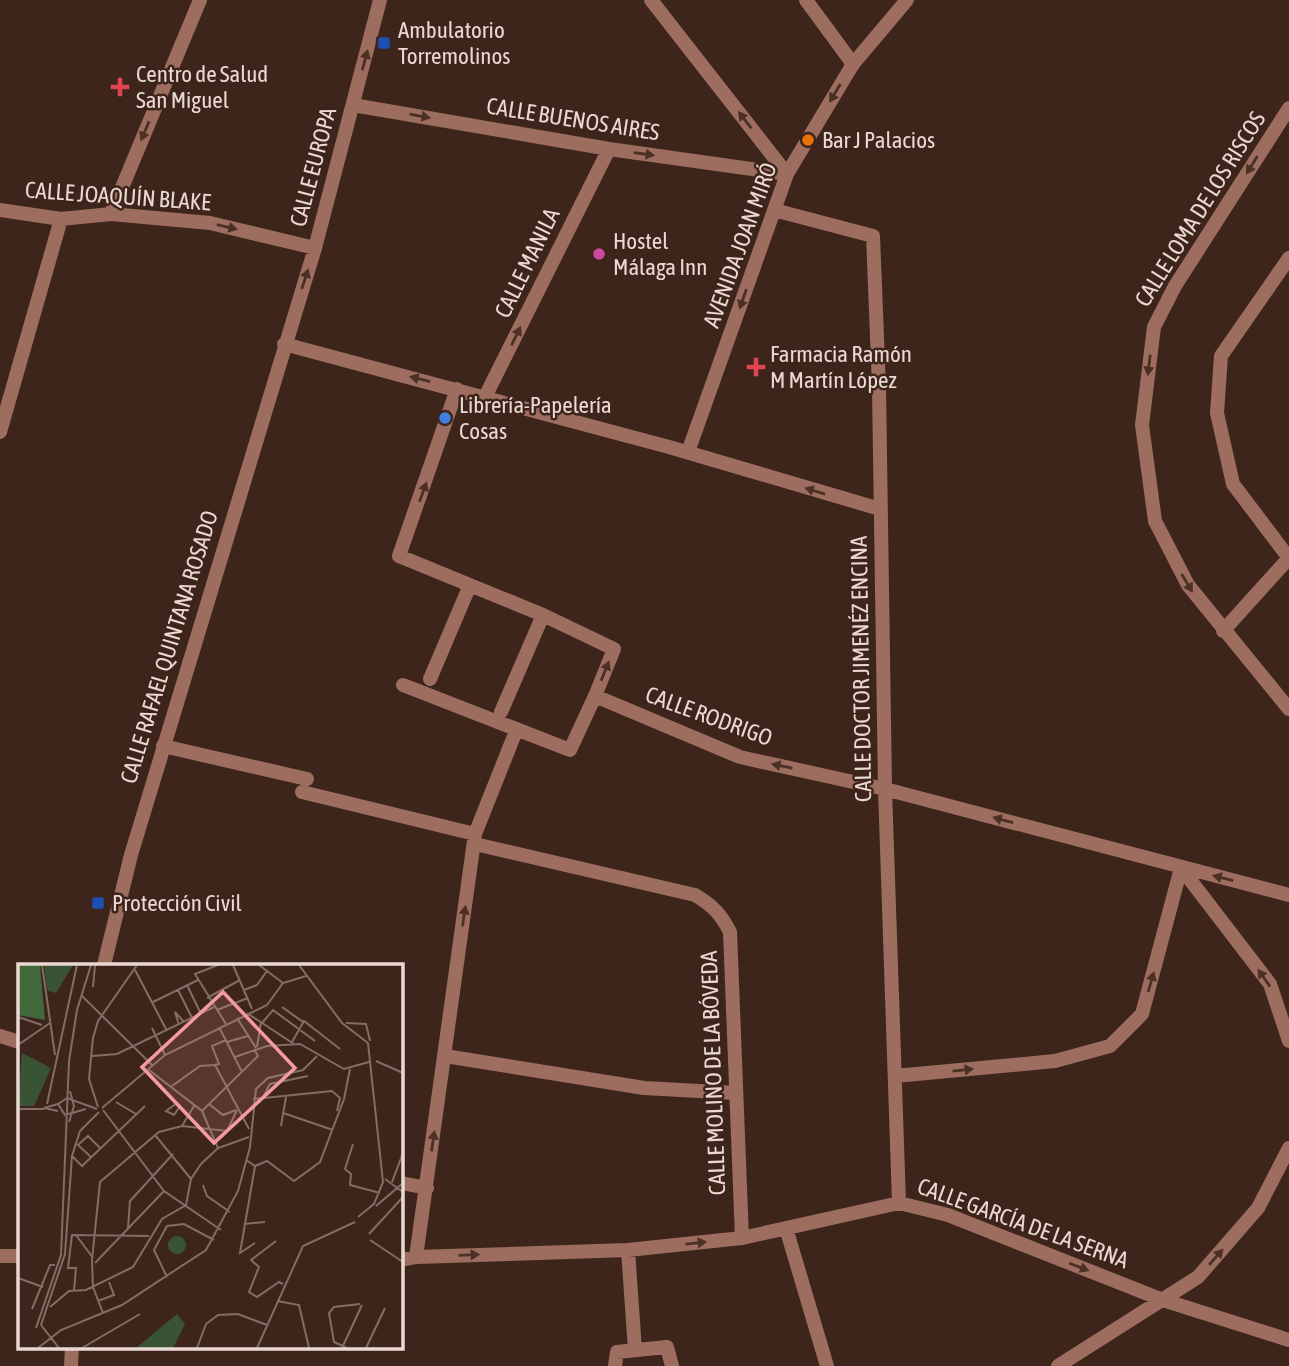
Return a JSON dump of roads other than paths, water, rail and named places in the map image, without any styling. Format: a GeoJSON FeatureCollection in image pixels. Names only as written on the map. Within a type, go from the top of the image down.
{"type":"FeatureCollection","features":[{"type":"Feature","properties":{"kind":"street"},"geometry":{"type":"LineString","coordinates":[[111,214],[200,0]]}},
{"type":"Feature","properties":{"kind":"street","name":"CALLE EUROPA"},"geometry":{"type":"LineString","coordinates":[[284,344],[315,248],[380,0]]}},
{"type":"Feature","properties":{"kind":"street"},"geometry":{"type":"LineString","coordinates":[[651,0],[787,174]]}},
{"type":"Feature","properties":{"kind":"street"},"geometry":{"type":"LineString","coordinates":[[806,0],[853,64]]}},
{"type":"Feature","properties":{"kind":"street","name":"AVENIDA JOAN MIRÓ"},"geometry":{"type":"LineString","coordinates":[[688,452],[787,174],[853,64],[907,0]]}},
{"type":"Feature","properties":{"kind":"street","name":"CALLE BUENOS AIRES"},"geometry":{"type":"LineString","coordinates":[[353,105],[609,149],[787,174]]}},
{"type":"Feature","properties":{"kind":"street","name":"CALLE LOMA DE LOS RISCOS"},"geometry":{"type":"LineString","coordinates":[[1289,107],[1175,286],[1154,327],[1142,425],[1155,521],[1188,585],[1289,709]]}},
{"type":"Feature","properties":{"kind":"street","name":"CALLE MANILA"},"geometry":{"type":"LineString","coordinates":[[485,397],[609,149]]}},
{"type":"Feature","properties":{"kind":"street","name":"CALLE JOAQUÍN BLAKE"},"geometry":{"type":"LineString","coordinates":[[0,210],[61,219],[111,214],[210,223],[315,248]]}},
{"type":"Feature","properties":{"kind":"street","name":"CALLE DOCTOR JIMENÉZ ENCINA"},"geometry":{"type":"LineString","coordinates":[[774,210],[873,236],[899,1203]]}},
{"type":"Feature","properties":{"kind":"street"},"geometry":{"type":"LineString","coordinates":[[0,432],[6,389],[61,219]]}},
{"type":"Feature","properties":{"kind":"street"},"geometry":{"type":"LineString","coordinates":[[1223,631],[1289,558],[1233,484],[1217,413],[1221,356],[1289,258]]}},
{"type":"Feature","properties":{"kind":"street"},"geometry":{"type":"LineString","coordinates":[[284,344],[688,452],[880,509]]}},
{"type":"Feature","properties":{"kind":"street","name":"CALLE RAFAEL QUINTANA ROSADO"},"geometry":{"type":"LineString","coordinates":[[104,964],[131,855],[284,344]]}},
{"type":"Feature","properties":{"kind":"street"},"geometry":{"type":"LineString","coordinates":[[403,685],[570,750],[614,649],[543,615],[399,556],[457,389]]}},
{"type":"Feature","properties":{"kind":"street"},"geometry":{"type":"LineString","coordinates":[[430,679],[470,585]]}},
{"type":"Feature","properties":{"kind":"street"},"geometry":{"type":"LineString","coordinates":[[501,712],[543,615]]}},
{"type":"Feature","properties":{"kind":"street","name":"CALLE RODRIGO"},"geometry":{"type":"LineString","coordinates":[[595,696],[740,757],[886,789],[1289,895]]}},
{"type":"Feature","properties":{"kind":"street"},"geometry":{"type":"LineString","coordinates":[[416,1257],[475,839],[516,731]]}},
{"type":"Feature","properties":{"kind":"street","name":"CALLE MOLINO DE LA BÓVEDA"},"geometry":{"type":"LineString","coordinates":[[163,746],[305,786],[475,839],[695,895],[712,905],[730,932],[742,1238]]}},
{"type":"Feature","properties":{"kind":"street"},"geometry":{"type":"LineString","coordinates":[[1181,868],[1270,984],[1289,1041]]}},
{"type":"Feature","properties":{"kind":"street"},"geometry":{"type":"LineString","coordinates":[[895,1076],[1055,1060],[1110,1046],[1142,1014],[1181,868]]}},
{"type":"Feature","properties":{"kind":"street"},"geometry":{"type":"LineString","coordinates":[[0,1036],[18,1042]]}},
{"type":"Feature","properties":{"kind":"street"},"geometry":{"type":"LineString","coordinates":[[444,1056],[644,1088],[736,1093]]}},
{"type":"Feature","properties":{"kind":"street"},"geometry":{"type":"LineString","coordinates":[[1058,1366],[1198,1277],[1258,1208],[1289,1148]]}},
{"type":"Feature","properties":{"kind":"street"},"geometry":{"type":"LineString","coordinates":[[402,1183],[427,1188]]}},
{"type":"Feature","properties":{"kind":"street","name":"CALLE GARCÍA DE LA SERNA"},"geometry":{"type":"LineString","coordinates":[[402,1261],[416,1257],[628,1250],[742,1238],[899,1203],[948,1215],[1163,1300],[1289,1340]]}},
{"type":"Feature","properties":{"kind":"street"},"geometry":{"type":"LineString","coordinates":[[786,1228],[827,1366]]}},
{"type":"Feature","properties":{"kind":"street"},"geometry":{"type":"LineString","coordinates":[[628,1250],[635,1350]]}},
{"type":"Feature","properties":{"kind":"street"},"geometry":{"type":"LineString","coordinates":[[0,1256],[18,1256]]}},
{"type":"Feature","properties":{"kind":"street"},"geometry":{"type":"LineString","coordinates":[[615,1366],[617,1352],[667,1347],[671,1366]]}},
{"type":"Feature","properties":{"kind":"street"},"geometry":{"type":"LineString","coordinates":[[71,1366],[72,1348]]}},
{"type":"Feature","properties":{"kind":"place","name":"Ambulatorio Torremolinos"},"geometry":{"type":"Point","coordinates":[384,43]}},
{"type":"Feature","properties":{"kind":"place","name":"Centro de Salud San Miguel"},"geometry":{"type":"Point","coordinates":[120,87]}},
{"type":"Feature","properties":{"kind":"place","name":"Bar J Palacios"},"geometry":{"type":"Point","coordinates":[808,140]}},
{"type":"Feature","properties":{"kind":"place","name":"Hostel Málaga Inn"},"geometry":{"type":"Point","coordinates":[599,254]}},
{"type":"Feature","properties":{"kind":"place","name":"Farmacia Ramón M Martín López"},"geometry":{"type":"Point","coordinates":[756,367]}},
{"type":"Feature","properties":{"kind":"place","name":"Librería-Papelería Cosas"},"geometry":{"type":"Point","coordinates":[445,418]}},
{"type":"Feature","properties":{"kind":"place","name":"Protección Civil"},"geometry":{"type":"Point","coordinates":[98,903]}}]}
